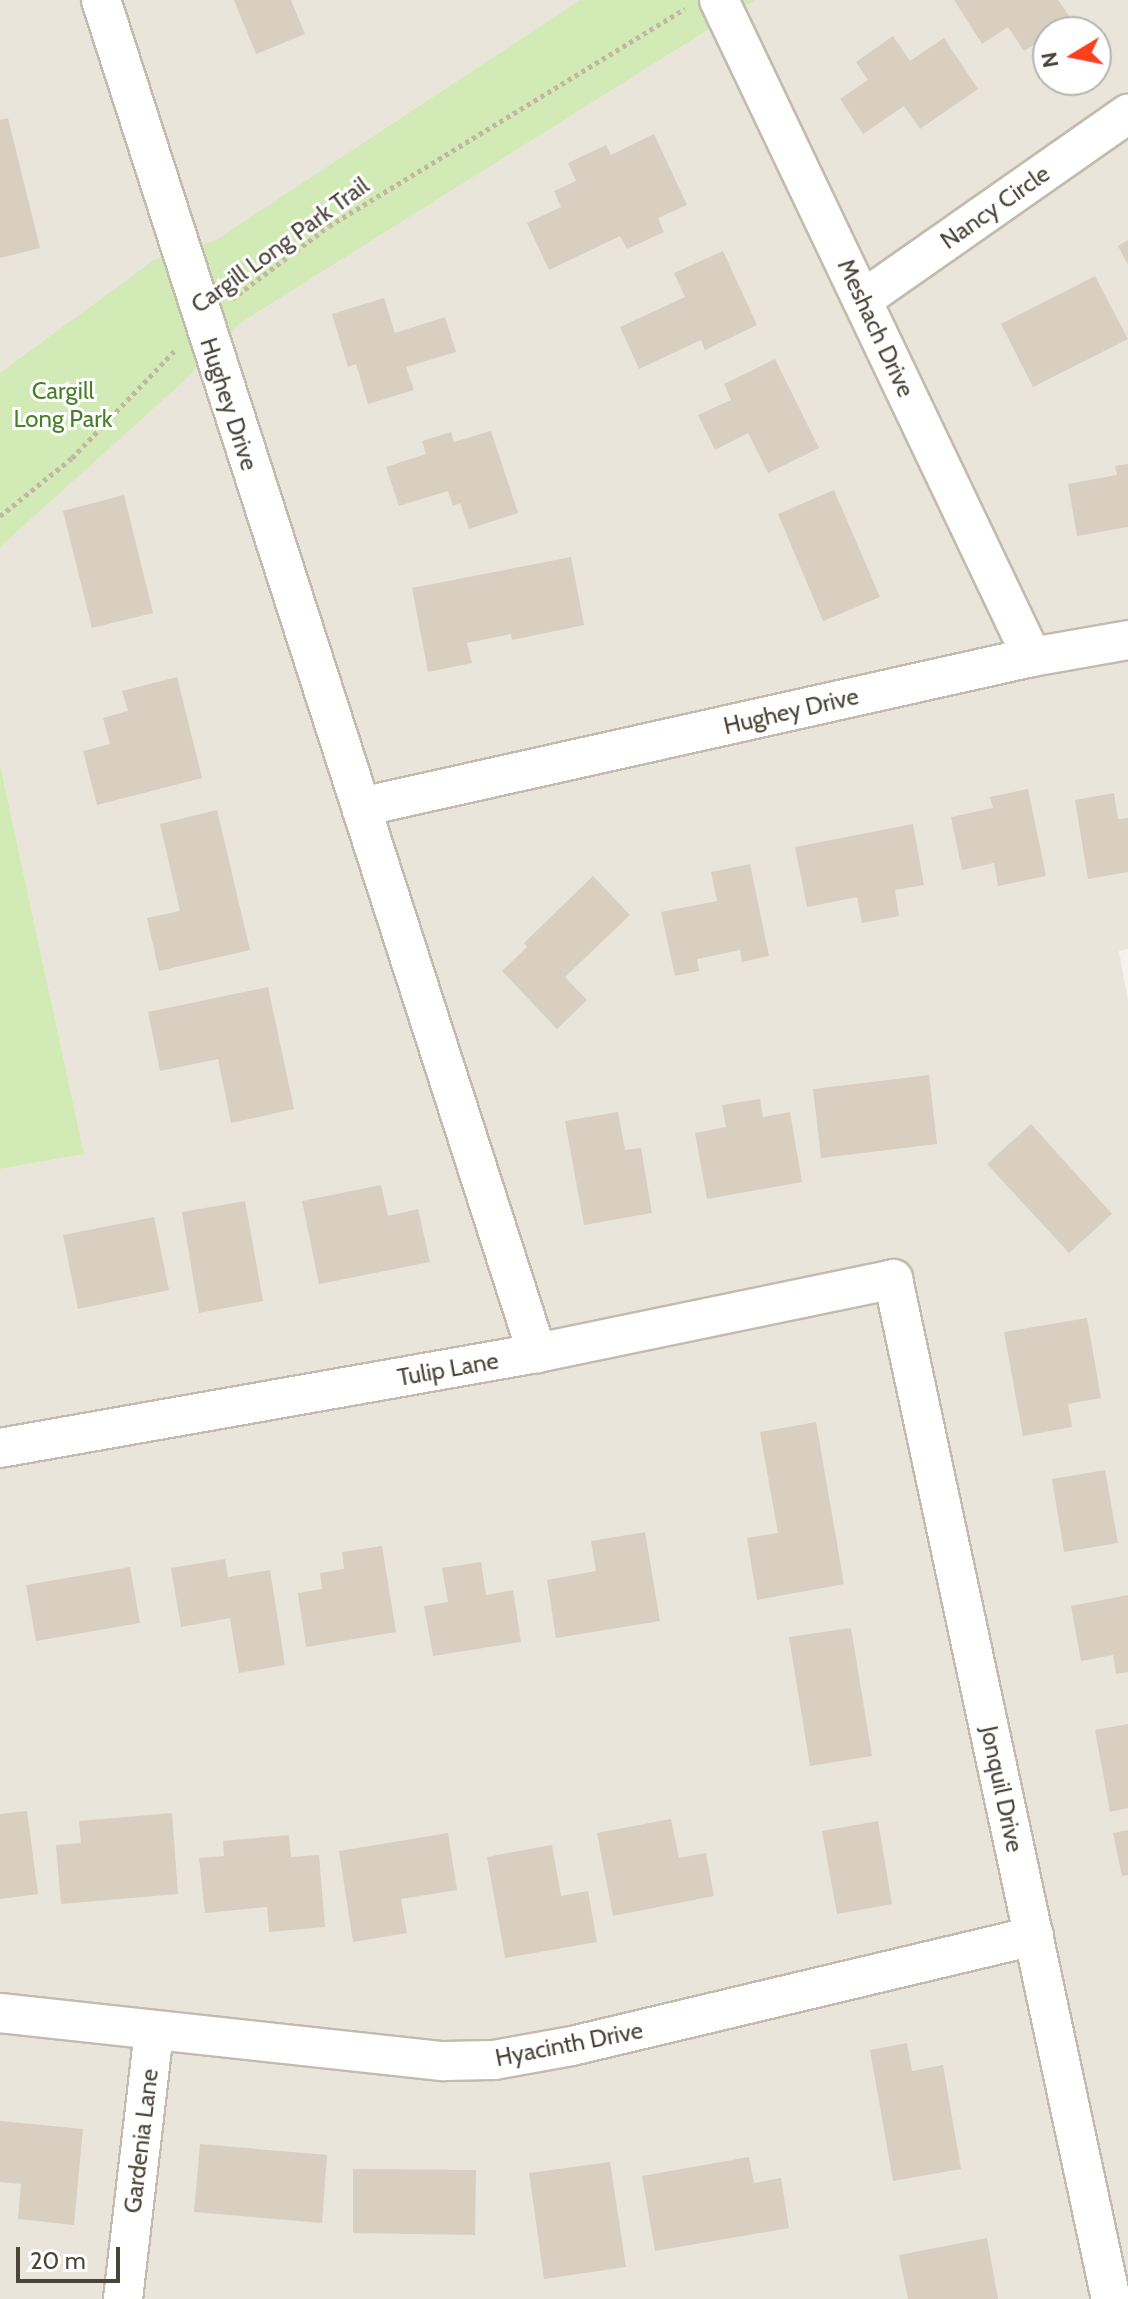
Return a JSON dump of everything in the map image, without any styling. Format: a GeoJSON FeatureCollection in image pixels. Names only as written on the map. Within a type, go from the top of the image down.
{"type":"FeatureCollection","features":[{"type":"Feature","properties":{"kind":"street","name":"Hughey Drive"},"geometry":{"type":"LineString","coordinates":[[101,0],[202,322],[537,1353]]}},
{"type":"Feature","properties":{"kind":"street","name":"Meshach Drive"},"geometry":{"type":"LineString","coordinates":[[703,4],[862,300],[1032,657]]}},
{"type":"Feature","properties":{"kind":"street","name":"Nancy Circle"},"geometry":{"type":"LineString","coordinates":[[862,300],[1128,114]]}},
{"type":"Feature","properties":{"kind":"street","name":"Hughey Drive"},"geometry":{"type":"LineString","coordinates":[[361,807],[1032,657],[1128,640]]}},
{"type":"Feature","properties":{"kind":"street","name":"Tulip Lane"},"geometry":{"type":"LineString","coordinates":[[0,1448],[537,1353],[893,1279]]}},
{"type":"Feature","properties":{"kind":"street","name":"Jonquil Drive"},"geometry":{"type":"LineString","coordinates":[[893,1279],[1111,2299]]}},
{"type":"Feature","properties":{"kind":"street","name":"Hyacinth Drive"},"geometry":{"type":"LineString","coordinates":[[0,2013],[444,2061],[494,2060],[572,2046],[1034,1936]]}},
{"type":"Feature","properties":{"kind":"street","name":"Gardenia Lane"},"geometry":{"type":"LineString","coordinates":[[123,2299],[154,2030]]}},
{"type":"Feature","properties":{"kind":"path","name":"Cargill Long Park Trail"},"geometry":{"type":"LineString","coordinates":[[0,516],[72,458],[202,322],[329,226],[703,4]]}},
{"type":"Feature","properties":{"kind":"shaded area"},"geometry":{"type":"Polygon","coordinates":[[[0,0],[1128,0],[1128,949],[1119,951],[1128,1001],[1128,2299],[0,2299],[0,1169],[84,1154],[0,764],[0,0]]]}},
{"type":"Feature","properties":{"kind":"green space","name":"Cargill Long Park"},"geometry":{"type":"Polygon","coordinates":[[[580,0],[755,0],[240,323],[186,379],[0,547],[0,373],[154,260],[216,240],[580,0]]]}},
{"type":"Feature","properties":{"kind":"green space"},"geometry":{"type":"Polygon","coordinates":[[[0,764],[84,1154],[0,1169],[0,764]]]}},
{"type":"Feature","properties":{"kind":"building"},"geometry":{"type":"Polygon","coordinates":[[[234,0],[291,0],[305,34],[256,54],[234,0]]]}},
{"type":"Feature","properties":{"kind":"building"},"geometry":{"type":"Polygon","coordinates":[[[954,0],[1058,0],[1069,16],[1032,16],[1032,46],[1024,51],[1008,27],[982,44],[954,0]]]}},
{"type":"Feature","properties":{"kind":"building"},"geometry":{"type":"Polygon","coordinates":[[[893,36],[910,61],[944,38],[978,89],[920,129],[904,106],[863,134],[840,99],[868,80],[856,62],[893,36]]]}},
{"type":"Feature","properties":{"kind":"building"},"geometry":{"type":"Polygon","coordinates":[[[8,118],[40,248],[0,258],[0,120],[8,118]]]}},
{"type":"Feature","properties":{"kind":"building"},"geometry":{"type":"Polygon","coordinates":[[[654,134],[687,205],[658,218],[664,232],[627,249],[620,236],[549,270],[527,223],[561,207],[554,191],[576,181],[568,163],[606,145],[611,155],[654,134]]]}},
{"type":"Feature","properties":{"kind":"building"},"geometry":{"type":"Polygon","coordinates":[[[1128,240],[1128,265],[1118,246],[1128,240]]]}},
{"type":"Feature","properties":{"kind":"building"},"geometry":{"type":"Polygon","coordinates":[[[723,251],[757,325],[705,350],[701,340],[639,369],[620,327],[685,297],[674,273],[723,251]]]}},
{"type":"Feature","properties":{"kind":"building"},"geometry":{"type":"Polygon","coordinates":[[[1095,276],[1128,339],[1033,387],[1001,324],[1095,276]]]}},
{"type":"Feature","properties":{"kind":"building"},"geometry":{"type":"Polygon","coordinates":[[[384,298],[395,333],[445,317],[456,352],[406,367],[414,390],[368,404],[356,364],[348,367],[332,314],[384,298]]]}},
{"type":"Feature","properties":{"kind":"building"},"geometry":{"type":"Polygon","coordinates":[[[775,359],[819,448],[768,473],[748,433],[715,450],[698,415],[731,400],[724,384],[775,359]]]}},
{"type":"Feature","properties":{"kind":"building"},"geometry":{"type":"Polygon","coordinates":[[[491,431],[518,513],[469,529],[460,503],[453,506],[448,491],[399,506],[386,467],[426,454],[422,441],[451,432],[454,442],[491,431]]]}},
{"type":"Feature","properties":{"kind":"building"},"geometry":{"type":"Polygon","coordinates":[[[1128,464],[1128,527],[1077,536],[1068,484],[1117,475],[1115,466],[1128,464]]]}},
{"type":"Feature","properties":{"kind":"building"},"geometry":{"type":"Polygon","coordinates":[[[834,490],[880,597],[823,621],[778,514],[834,490]]]}},
{"type":"Feature","properties":{"kind":"building"},"geometry":{"type":"Polygon","coordinates":[[[124,495],[153,613],[92,628],[63,511],[124,495]]]}},
{"type":"Feature","properties":{"kind":"building"},"geometry":{"type":"Polygon","coordinates":[[[571,557],[584,625],[512,640],[511,634],[467,643],[472,663],[428,672],[412,588],[571,557]]]}},
{"type":"Feature","properties":{"kind":"building"},"geometry":{"type":"Polygon","coordinates":[[[177,677],[202,778],[97,805],[83,751],[110,744],[103,718],[128,711],[122,691],[177,677]]]}},
{"type":"Feature","properties":{"kind":"building"},"geometry":{"type":"Polygon","coordinates":[[[1028,789],[1046,876],[998,886],[994,863],[962,870],[951,817],[993,808],[990,797],[1028,789]]]}},
{"type":"Feature","properties":{"kind":"building"},"geometry":{"type":"Polygon","coordinates":[[[1114,793],[1118,819],[1128,818],[1128,872],[1088,879],[1075,800],[1114,793]]]}},
{"type":"Feature","properties":{"kind":"building"},"geometry":{"type":"Polygon","coordinates":[[[217,810],[250,950],[159,971],[147,918],[180,911],[160,824],[217,810]]]}},
{"type":"Feature","properties":{"kind":"building"},"geometry":{"type":"Polygon","coordinates":[[[913,824],[924,885],[895,890],[899,916],[862,923],[857,897],[807,907],[795,847],[913,824]]]}},
{"type":"Feature","properties":{"kind":"building"},"geometry":{"type":"Polygon","coordinates":[[[750,864],[769,956],[742,962],[740,950],[697,959],[699,971],[675,976],[661,912],[717,901],[711,872],[750,864]]]}},
{"type":"Feature","properties":{"kind":"building"},"geometry":{"type":"Polygon","coordinates":[[[593,876],[630,915],[565,977],[587,1000],[557,1029],[502,971],[527,947],[524,943],[593,876]]]}},
{"type":"Feature","properties":{"kind":"building"},"geometry":{"type":"Polygon","coordinates":[[[268,987],[294,1109],[231,1123],[218,1059],[160,1071],[148,1012],[268,987]]]}},
{"type":"Feature","properties":{"kind":"building"},"geometry":{"type":"Polygon","coordinates":[[[929,1075],[937,1144],[821,1158],[813,1089],[929,1075]]]}},
{"type":"Feature","properties":{"kind":"building"},"geometry":{"type":"Polygon","coordinates":[[[760,1099],[763,1117],[790,1112],[802,1182],[707,1199],[695,1133],[726,1127],[722,1105],[760,1099]]]}},
{"type":"Feature","properties":{"kind":"building"},"geometry":{"type":"Polygon","coordinates":[[[618,1112],[625,1150],[641,1148],[652,1213],[584,1225],[565,1121],[618,1112]]]}},
{"type":"Feature","properties":{"kind":"building"},"geometry":{"type":"Polygon","coordinates":[[[1031,1124],[1112,1214],[1069,1253],[987,1164],[1031,1124]]]}},
{"type":"Feature","properties":{"kind":"building"},"geometry":{"type":"Polygon","coordinates":[[[381,1185],[388,1216],[418,1209],[430,1262],[319,1284],[302,1201],[381,1185]]]}},
{"type":"Feature","properties":{"kind":"building"},"geometry":{"type":"Polygon","coordinates":[[[245,1201],[263,1301],[199,1313],[182,1212],[245,1201]]]}},
{"type":"Feature","properties":{"kind":"building"},"geometry":{"type":"Polygon","coordinates":[[[154,1217],[169,1290],[78,1309],[63,1235],[154,1217]]]}},
{"type":"Feature","properties":{"kind":"building"},"geometry":{"type":"Polygon","coordinates":[[[1087,1318],[1101,1398],[1068,1404],[1072,1427],[1023,1436],[1004,1332],[1087,1318]]]}},
{"type":"Feature","properties":{"kind":"building"},"geometry":{"type":"Polygon","coordinates":[[[816,1422],[844,1584],[757,1600],[747,1538],[778,1533],[760,1432],[816,1422]]]}},
{"type":"Feature","properties":{"kind":"building"},"geometry":{"type":"Polygon","coordinates":[[[1105,1470],[1118,1543],[1064,1552],[1052,1479],[1105,1470]]]}},
{"type":"Feature","properties":{"kind":"building"},"geometry":{"type":"Polygon","coordinates":[[[645,1532],[660,1621],[556,1638],[547,1580],[596,1571],[591,1541],[645,1532]]]}},
{"type":"Feature","properties":{"kind":"building"},"geometry":{"type":"Polygon","coordinates":[[[382,1546],[396,1632],[306,1647],[298,1593],[322,1589],[320,1573],[344,1569],[342,1552],[382,1546]]]}},
{"type":"Feature","properties":{"kind":"building"},"geometry":{"type":"Polygon","coordinates":[[[225,1559],[228,1577],[270,1570],[285,1665],[239,1673],[230,1618],[181,1627],[171,1568],[225,1559]]]}},
{"type":"Feature","properties":{"kind":"building"},"geometry":{"type":"Polygon","coordinates":[[[481,1562],[486,1595],[513,1590],[521,1642],[433,1656],[424,1606],[448,1602],[442,1568],[481,1562]]]}},
{"type":"Feature","properties":{"kind":"building"},"geometry":{"type":"Polygon","coordinates":[[[130,1567],[140,1623],[36,1641],[26,1585],[130,1567]]]}},
{"type":"Feature","properties":{"kind":"building"},"geometry":{"type":"Polygon","coordinates":[[[1128,1595],[1128,1672],[1116,1674],[1113,1655],[1081,1661],[1071,1606],[1128,1595]]]}},
{"type":"Feature","properties":{"kind":"building"},"geometry":{"type":"Polygon","coordinates":[[[851,1628],[872,1756],[810,1766],[789,1637],[851,1628]]]}},
{"type":"Feature","properties":{"kind":"building"},"geometry":{"type":"Polygon","coordinates":[[[1128,1724],[1128,1808],[1110,1812],[1095,1730],[1128,1724]]]}},
{"type":"Feature","properties":{"kind":"building"},"geometry":{"type":"Polygon","coordinates":[[[27,1811],[38,1894],[0,1899],[0,1814],[27,1811]]]}},
{"type":"Feature","properties":{"kind":"building"},"geometry":{"type":"Polygon","coordinates":[[[172,1813],[178,1894],[61,1904],[56,1845],[81,1843],[79,1821],[172,1813]]]}},
{"type":"Feature","properties":{"kind":"building"},"geometry":{"type":"Polygon","coordinates":[[[671,1819],[679,1858],[706,1853],[714,1896],[613,1916],[597,1833],[671,1819]]]}},
{"type":"Feature","properties":{"kind":"building"},"geometry":{"type":"Polygon","coordinates":[[[878,1821],[892,1904],[837,1914],[822,1831],[878,1821]]]}},
{"type":"Feature","properties":{"kind":"building"},"geometry":{"type":"Polygon","coordinates":[[[1128,1830],[1128,1875],[1122,1876],[1113,1833],[1128,1830]]]}},
{"type":"Feature","properties":{"kind":"building"},"geometry":{"type":"Polygon","coordinates":[[[448,1833],[457,1890],[401,1899],[407,1933],[353,1942],[339,1851],[448,1833]]]}},
{"type":"Feature","properties":{"kind":"building"},"geometry":{"type":"Polygon","coordinates":[[[289,1835],[291,1857],[319,1855],[325,1927],[269,1932],[267,1907],[205,1913],[199,1858],[224,1856],[223,1841],[289,1835]]]}},
{"type":"Feature","properties":{"kind":"building"},"geometry":{"type":"Polygon","coordinates":[[[552,1845],[561,1896],[588,1891],[597,1942],[505,1958],[487,1857],[552,1845]]]}},
{"type":"Feature","properties":{"kind":"building"},"geometry":{"type":"Polygon","coordinates":[[[907,2043],[912,2071],[943,2065],[961,2169],[893,2181],[870,2050],[907,2043]]]}},
{"type":"Feature","properties":{"kind":"building"},"geometry":{"type":"Polygon","coordinates":[[[0,2121],[83,2129],[74,2225],[18,2219],[21,2184],[0,2182],[0,2121]]]}},
{"type":"Feature","properties":{"kind":"building"},"geometry":{"type":"Polygon","coordinates":[[[200,2144],[327,2155],[322,2223],[194,2212],[200,2144]]]}},
{"type":"Feature","properties":{"kind":"building"},"geometry":{"type":"Polygon","coordinates":[[[749,2157],[754,2183],[781,2178],[789,2228],[655,2251],[642,2176],[749,2157]]]}},
{"type":"Feature","properties":{"kind":"building"},"geometry":{"type":"Polygon","coordinates":[[[610,2162],[626,2267],[544,2279],[529,2173],[610,2162]]]}},
{"type":"Feature","properties":{"kind":"building"},"geometry":{"type":"Polygon","coordinates":[[[353,2169],[476,2170],[475,2235],[353,2233],[353,2169]]]}},
{"type":"Feature","properties":{"kind":"building"},"geometry":{"type":"Polygon","coordinates":[[[987,2238],[998,2299],[908,2299],[899,2255],[987,2238]]]}}]}
